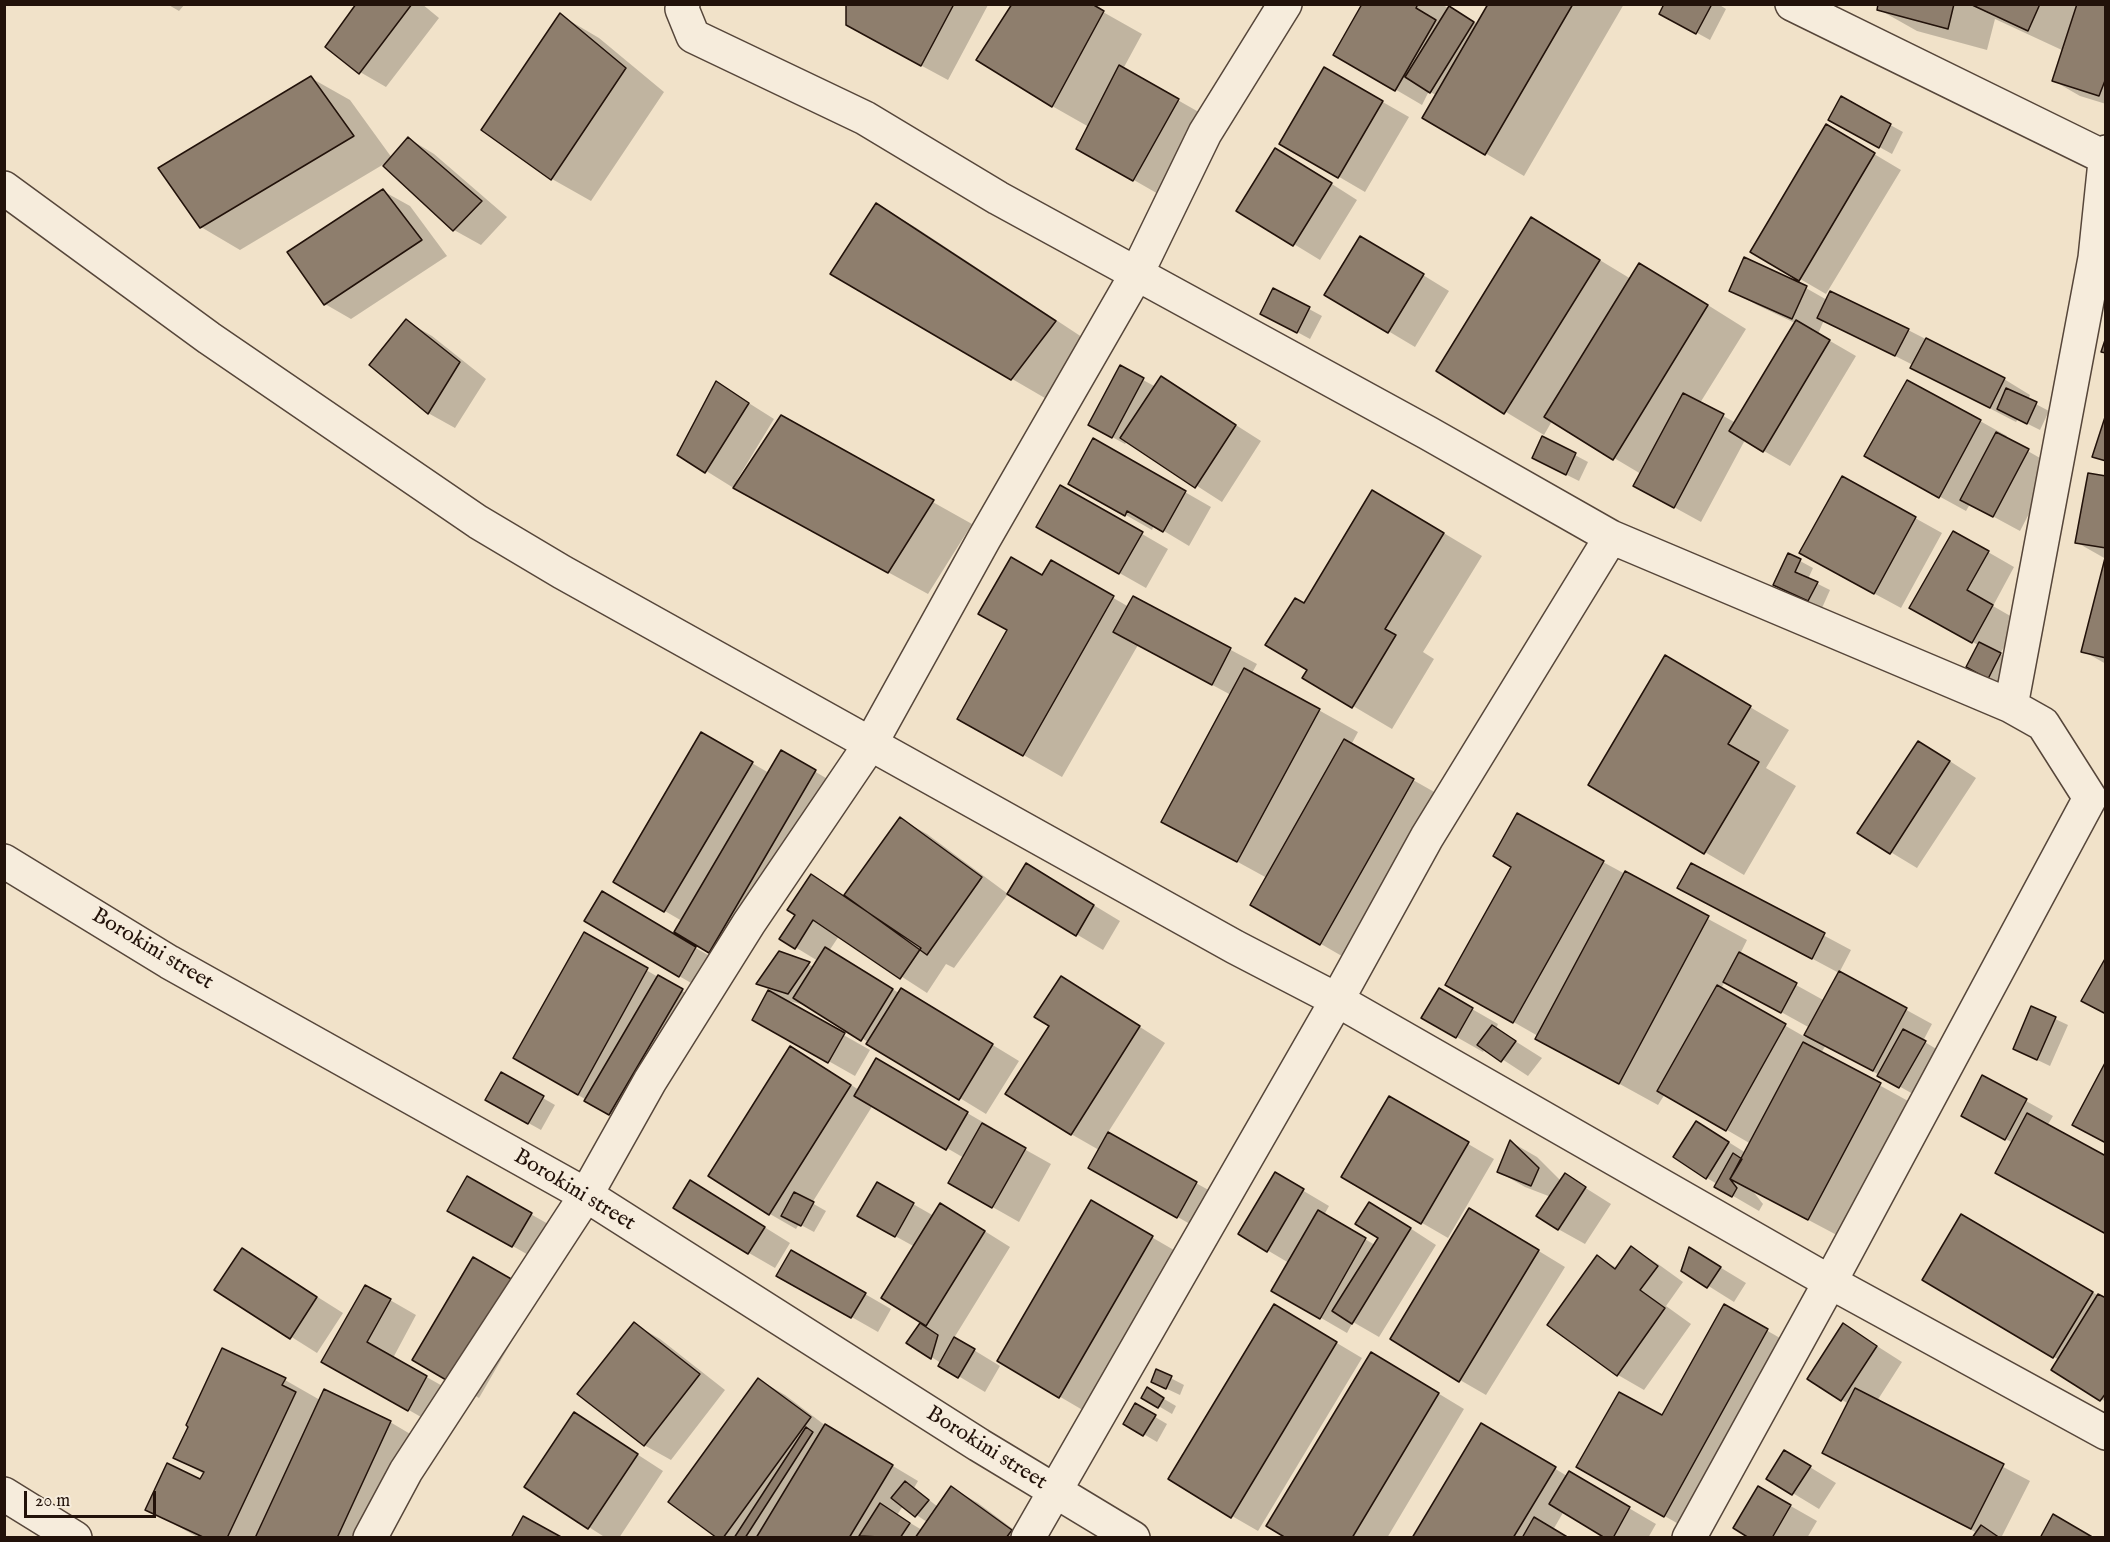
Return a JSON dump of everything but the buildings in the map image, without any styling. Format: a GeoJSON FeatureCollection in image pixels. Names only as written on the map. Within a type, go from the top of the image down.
{"type":"FeatureCollection","features":[{"type":"Feature","properties":{"kind":"street"},"geometry":{"type":"LineString","coordinates":[[683,4],[682,9],[693,36],[865,118],[998,198],[1428,433],[1611,537],[2011,706],[2043,724],[2091,798],[1689,1538]]}},
{"type":"Feature","properties":{"kind":"street"},"geometry":{"type":"LineString","coordinates":[[370,1538],[406,1472],[586,1196],[650,1081],[749,923],[871,743],[984,539],[1136,275],[1205,134],[1285,4]]}},
{"type":"Feature","properties":{"kind":"street"},"geometry":{"type":"LineString","coordinates":[[1792,4],[2104,154],[2095,258],[2011,706]]}},
{"type":"Feature","properties":{"kind":"street"},"geometry":{"type":"LineString","coordinates":[[4,188],[209,338],[478,522],[562,572],[1235,947],[1336,1000],[1830,1282],[2106,1434]]}},
{"type":"Feature","properties":{"kind":"street"},"geometry":{"type":"LineString","coordinates":[[1028,1538],[1427,837],[1611,537]]}},
{"type":"Feature","properties":{"kind":"street","name":"Borokini street"},"geometry":{"type":"LineString","coordinates":[[4,861],[169,962],[586,1196],[969,1439],[1133,1538]]}},
{"type":"Feature","properties":{"kind":"street"},"geometry":{"type":"LineString","coordinates":[[4,1494],[75,1538]]}}]}
